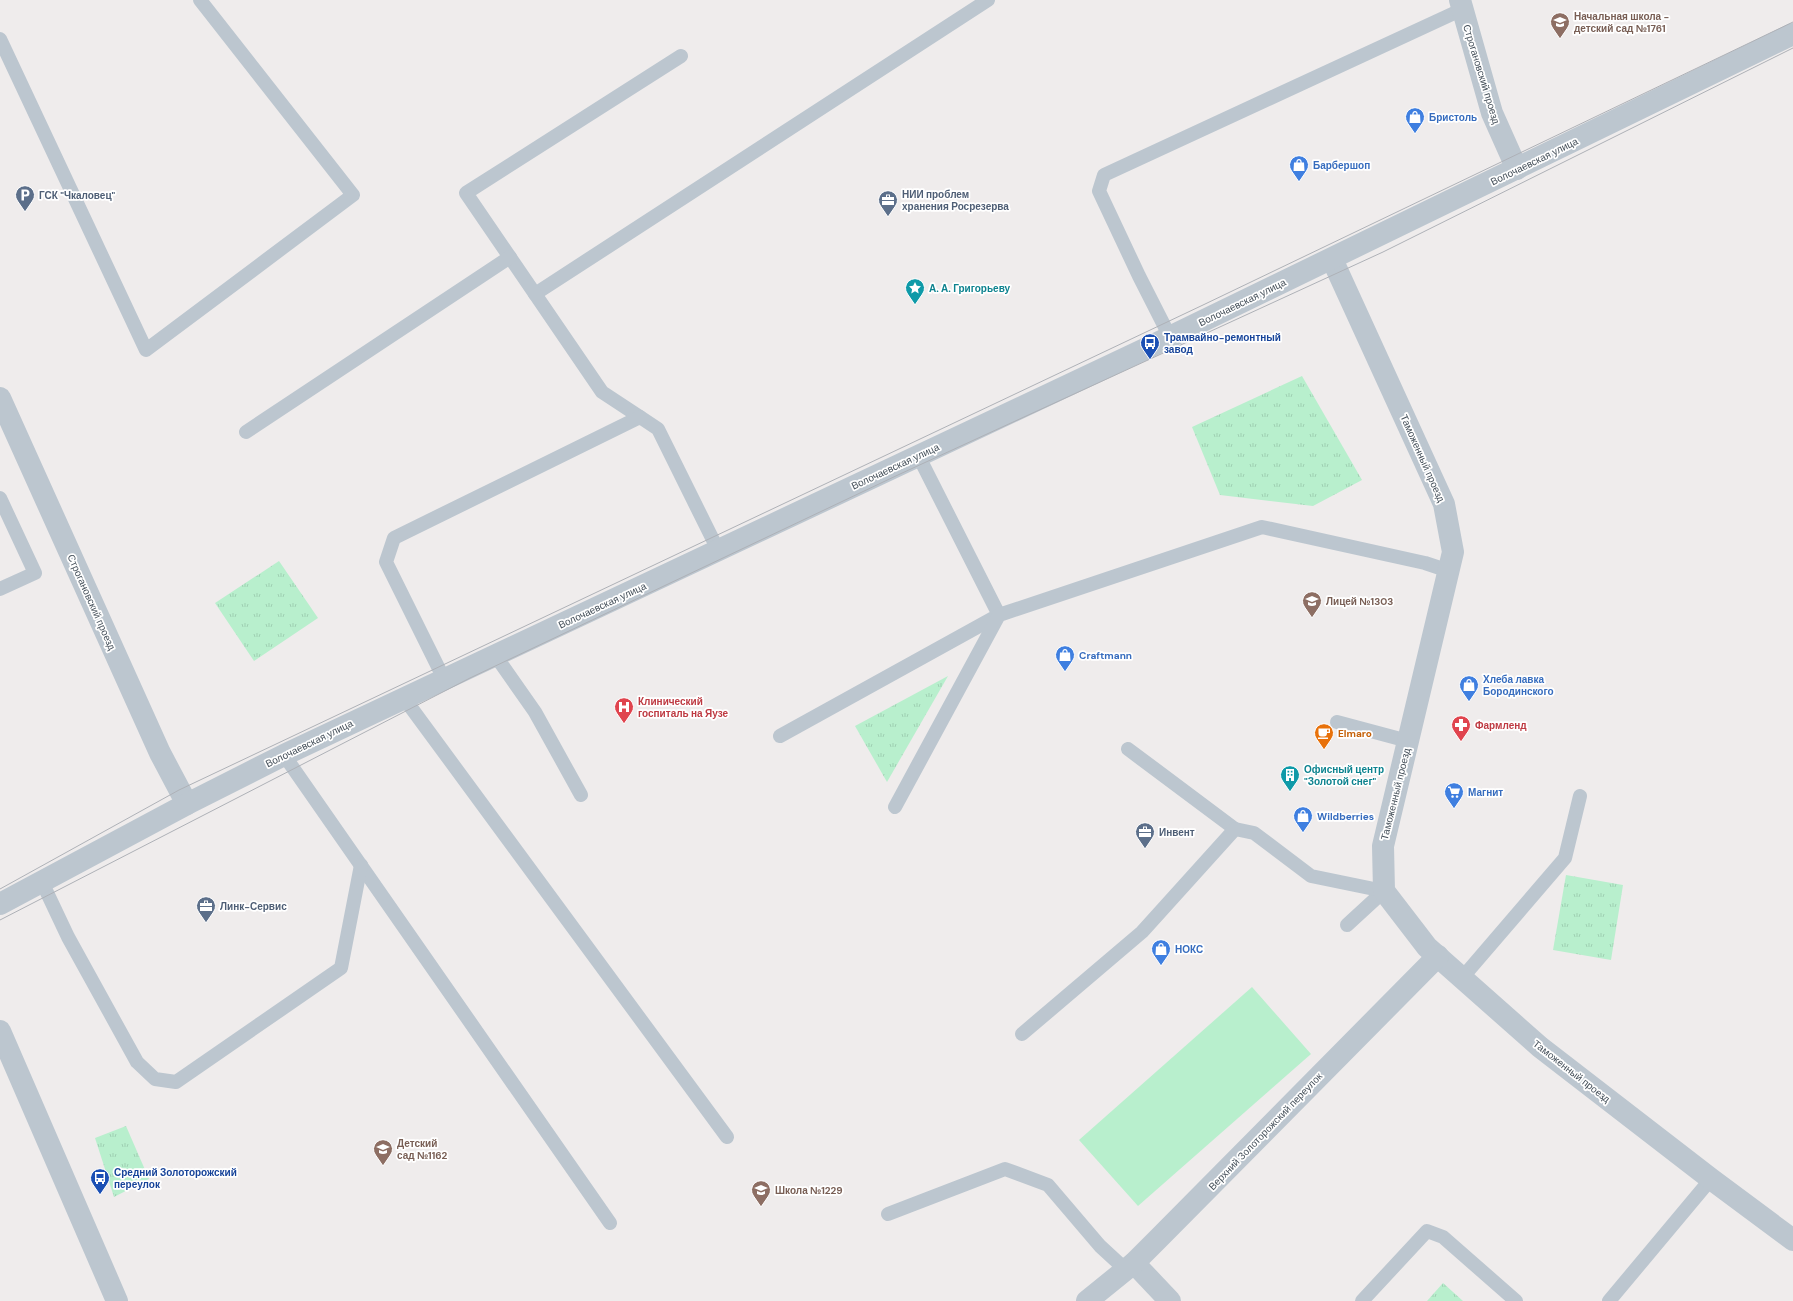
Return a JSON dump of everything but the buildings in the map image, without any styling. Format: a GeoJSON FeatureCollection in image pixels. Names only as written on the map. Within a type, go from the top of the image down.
{"type":"FeatureCollection","features":[{"type":"Feature","properties":{"kind":"street","name":"Строгановский проезд"},"geometry":{"type":"LineString","coordinates":[[1461,4],[1491,110],[1517,169]]}},
{"type":"Feature","properties":{"kind":"street","name":"Волочаевская улица"},"geometry":{"type":"LineString","coordinates":[[0,904],[186,804],[284,755],[1170,337],[1793,34]]}},
{"type":"Feature","properties":{"kind":"street","name":"Таможенный проезд"},"geometry":{"type":"LineString","coordinates":[[1332,259],[1444,504],[1453,552],[1383,846],[1384,891],[1427,947],[1540,1047],[1711,1179],[1793,1240]]}},
{"type":"Feature","properties":{"kind":"street","name":"Строгановский проезд"},"geometry":{"type":"LineString","coordinates":[[0,398],[160,753],[186,804]]}},
{"type":"Feature","properties":{"kind":"street","name":"Верхний Золоторожский переулок"},"geometry":{"type":"LineString","coordinates":[[1088,1301],[1130,1267],[1438,956]]}},
{"type":"Feature","properties":{"kind":"street"},"geometry":{"type":"LineString","coordinates":[[0,1031],[117,1301]]}},
{"type":"Feature","properties":{"kind":"street"},"geometry":{"type":"LineString","coordinates":[[1130,1267],[1170,1301]]}},
{"type":"Feature","properties":{"kind":"lane"},"geometry":{"type":"LineString","coordinates":[[0,39],[146,350],[353,195],[200,0]]}},
{"type":"Feature","properties":{"kind":"lane"},"geometry":{"type":"LineString","coordinates":[[535,294],[988,0]]}},
{"type":"Feature","properties":{"kind":"lane"},"geometry":{"type":"LineString","coordinates":[[1170,337],[1139,276],[1099,191],[1104,176],[1461,4]]}},
{"type":"Feature","properties":{"kind":"lane"},"geometry":{"type":"LineString","coordinates":[[681,56],[466,193],[602,392],[658,429],[718,550]]}},
{"type":"Feature","properties":{"kind":"lane"},"geometry":{"type":"LineString","coordinates":[[246,432],[510,257]]}},
{"type":"Feature","properties":{"kind":"lane"},"geometry":{"type":"LineString","coordinates":[[444,679],[386,562],[394,538],[640,417]]}},
{"type":"Feature","properties":{"kind":"lane"},"geometry":{"type":"LineString","coordinates":[[918,455],[999,615]]}},
{"type":"Feature","properties":{"kind":"lane"},"geometry":{"type":"LineString","coordinates":[[0,498],[34,573],[0,589]]}},
{"type":"Feature","properties":{"kind":"lane"},"geometry":{"type":"LineString","coordinates":[[780,736],[999,615],[1262,527],[1425,564],[1449,571]]}},
{"type":"Feature","properties":{"kind":"lane"},"geometry":{"type":"LineString","coordinates":[[895,807],[999,615]]}},
{"type":"Feature","properties":{"kind":"lane"},"geometry":{"type":"LineString","coordinates":[[495,655],[535,712],[582,795]]}},
{"type":"Feature","properties":{"kind":"lane"},"geometry":{"type":"LineString","coordinates":[[404,698],[727,1137]]}},
{"type":"Feature","properties":{"kind":"lane"},"geometry":{"type":"LineString","coordinates":[[1337,722],[1408,741]]}},
{"type":"Feature","properties":{"kind":"lane"},"geometry":{"type":"LineString","coordinates":[[1128,749],[1235,829],[1254,833],[1311,876],[1384,891]]}},
{"type":"Feature","properties":{"kind":"lane"},"geometry":{"type":"LineString","coordinates":[[284,755],[610,1223]]}},
{"type":"Feature","properties":{"kind":"lane"},"geometry":{"type":"LineString","coordinates":[[1462,978],[1565,858],[1580,796]]}},
{"type":"Feature","properties":{"kind":"lane"},"geometry":{"type":"LineString","coordinates":[[1022,1034],[1142,932],[1235,829]]}},
{"type":"Feature","properties":{"kind":"lane"},"geometry":{"type":"LineString","coordinates":[[42,882],[68,937],[137,1062],[155,1079],[176,1082],[341,968],[361,865]]}},
{"type":"Feature","properties":{"kind":"lane"},"geometry":{"type":"LineString","coordinates":[[1347,925],[1384,891]]}},
{"type":"Feature","properties":{"kind":"lane"},"geometry":{"type":"LineString","coordinates":[[888,1214],[1005,1169],[1048,1185],[1100,1246],[1130,1267]]}},
{"type":"Feature","properties":{"kind":"lane"},"geometry":{"type":"LineString","coordinates":[[1609,1301],[1711,1179]]}},
{"type":"Feature","properties":{"kind":"lane"},"geometry":{"type":"LineString","coordinates":[[1362,1301],[1427,1231],[1443,1237],[1516,1301]]}},
{"type":"Feature","properties":{"kind":"green space"},"geometry":{"type":"Polygon","coordinates":[[[1302,376],[1362,480],[1313,506],[1220,495],[1192,427],[1302,376]]]}},
{"type":"Feature","properties":{"kind":"green space"},"geometry":{"type":"Polygon","coordinates":[[[279,561],[318,618],[254,661],[215,603],[279,561]]]}},
{"type":"Feature","properties":{"kind":"green space"},"geometry":{"type":"Polygon","coordinates":[[[948,676],[887,782],[855,726],[948,676]]]}},
{"type":"Feature","properties":{"kind":"green space"},"geometry":{"type":"Polygon","coordinates":[[[1566,875],[1623,885],[1611,960],[1553,950],[1566,875]]]}},
{"type":"Feature","properties":{"kind":"green space"},"geometry":{"type":"Polygon","coordinates":[[[1252,987],[1311,1054],[1138,1206],[1079,1140],[1252,987]]]}},
{"type":"Feature","properties":{"kind":"green space"},"geometry":{"type":"Polygon","coordinates":[[[126,1126],[149,1179],[114,1197],[95,1138],[126,1126]]]}},
{"type":"Feature","properties":{"kind":"green space"},"geometry":{"type":"Polygon","coordinates":[[[1443,1283],[1463,1301],[1427,1301],[1443,1283]]]}},
{"type":"Feature","properties":{"kind":"tram line"},"geometry":{"type":"LineString","coordinates":[[0,889],[179,790],[1203,305],[1793,22]]}},
{"type":"Feature","properties":{"kind":"tram line"},"geometry":{"type":"LineString","coordinates":[[0,920],[470,678],[900,474],[1383,252],[1793,48]]}},
{"type":"Feature","properties":{"kind":"place","name":"Начальная школа - детский сад №1761"},"geometry":{"type":"Point","coordinates":[1560,39]}},
{"type":"Feature","properties":{"kind":"place","name":"Бристоль"},"geometry":{"type":"Point","coordinates":[1415,134]}},
{"type":"Feature","properties":{"kind":"place","name":"Барбершоп"},"geometry":{"type":"Point","coordinates":[1299,182]}},
{"type":"Feature","properties":{"kind":"place","name":"ГСК \"Чкаловец\""},"geometry":{"type":"Point","coordinates":[25,212]}},
{"type":"Feature","properties":{"kind":"place","name":"НИИ проблем хранения Росрезерва"},"geometry":{"type":"Point","coordinates":[888,217]}},
{"type":"Feature","properties":{"kind":"place","name":"А. А. Григорьеву"},"geometry":{"type":"Point","coordinates":[915,305]}},
{"type":"Feature","properties":{"kind":"place","name":"Трамвайно-ремонтный завод"},"geometry":{"type":"Point","coordinates":[1150,360]}},
{"type":"Feature","properties":{"kind":"place","name":"Лицей №1303"},"geometry":{"type":"Point","coordinates":[1312,618]}},
{"type":"Feature","properties":{"kind":"place","name":"Craftmann"},"geometry":{"type":"Point","coordinates":[1065,672]}},
{"type":"Feature","properties":{"kind":"place","name":"Хлеба лавка Бородинского"},"geometry":{"type":"Point","coordinates":[1469,702]}},
{"type":"Feature","properties":{"kind":"place","name":"Клинический госпиталь на Яузе"},"geometry":{"type":"Point","coordinates":[624,724]}},
{"type":"Feature","properties":{"kind":"place","name":"Фармленд"},"geometry":{"type":"Point","coordinates":[1461,742]}},
{"type":"Feature","properties":{"kind":"place","name":"Elmaro"},"geometry":{"type":"Point","coordinates":[1324,750]}},
{"type":"Feature","properties":{"kind":"place","name":"Офисный центр \"Золотой снег\""},"geometry":{"type":"Point","coordinates":[1290,792]}},
{"type":"Feature","properties":{"kind":"place","name":"Магнит"},"geometry":{"type":"Point","coordinates":[1454,809]}},
{"type":"Feature","properties":{"kind":"place","name":"Wildberries"},"geometry":{"type":"Point","coordinates":[1303,833]}},
{"type":"Feature","properties":{"kind":"place","name":"Инвент"},"geometry":{"type":"Point","coordinates":[1145,849]}},
{"type":"Feature","properties":{"kind":"place","name":"Линк-Сервис"},"geometry":{"type":"Point","coordinates":[206,923]}},
{"type":"Feature","properties":{"kind":"place","name":"НОКС"},"geometry":{"type":"Point","coordinates":[1161,966]}},
{"type":"Feature","properties":{"kind":"place","name":"Детский сад №1162"},"geometry":{"type":"Point","coordinates":[383,1166]}},
{"type":"Feature","properties":{"kind":"place","name":"Средний Золоторожский переулок"},"geometry":{"type":"Point","coordinates":[100,1195]}},
{"type":"Feature","properties":{"kind":"place","name":"Школа №1229"},"geometry":{"type":"Point","coordinates":[761,1207]}}]}
